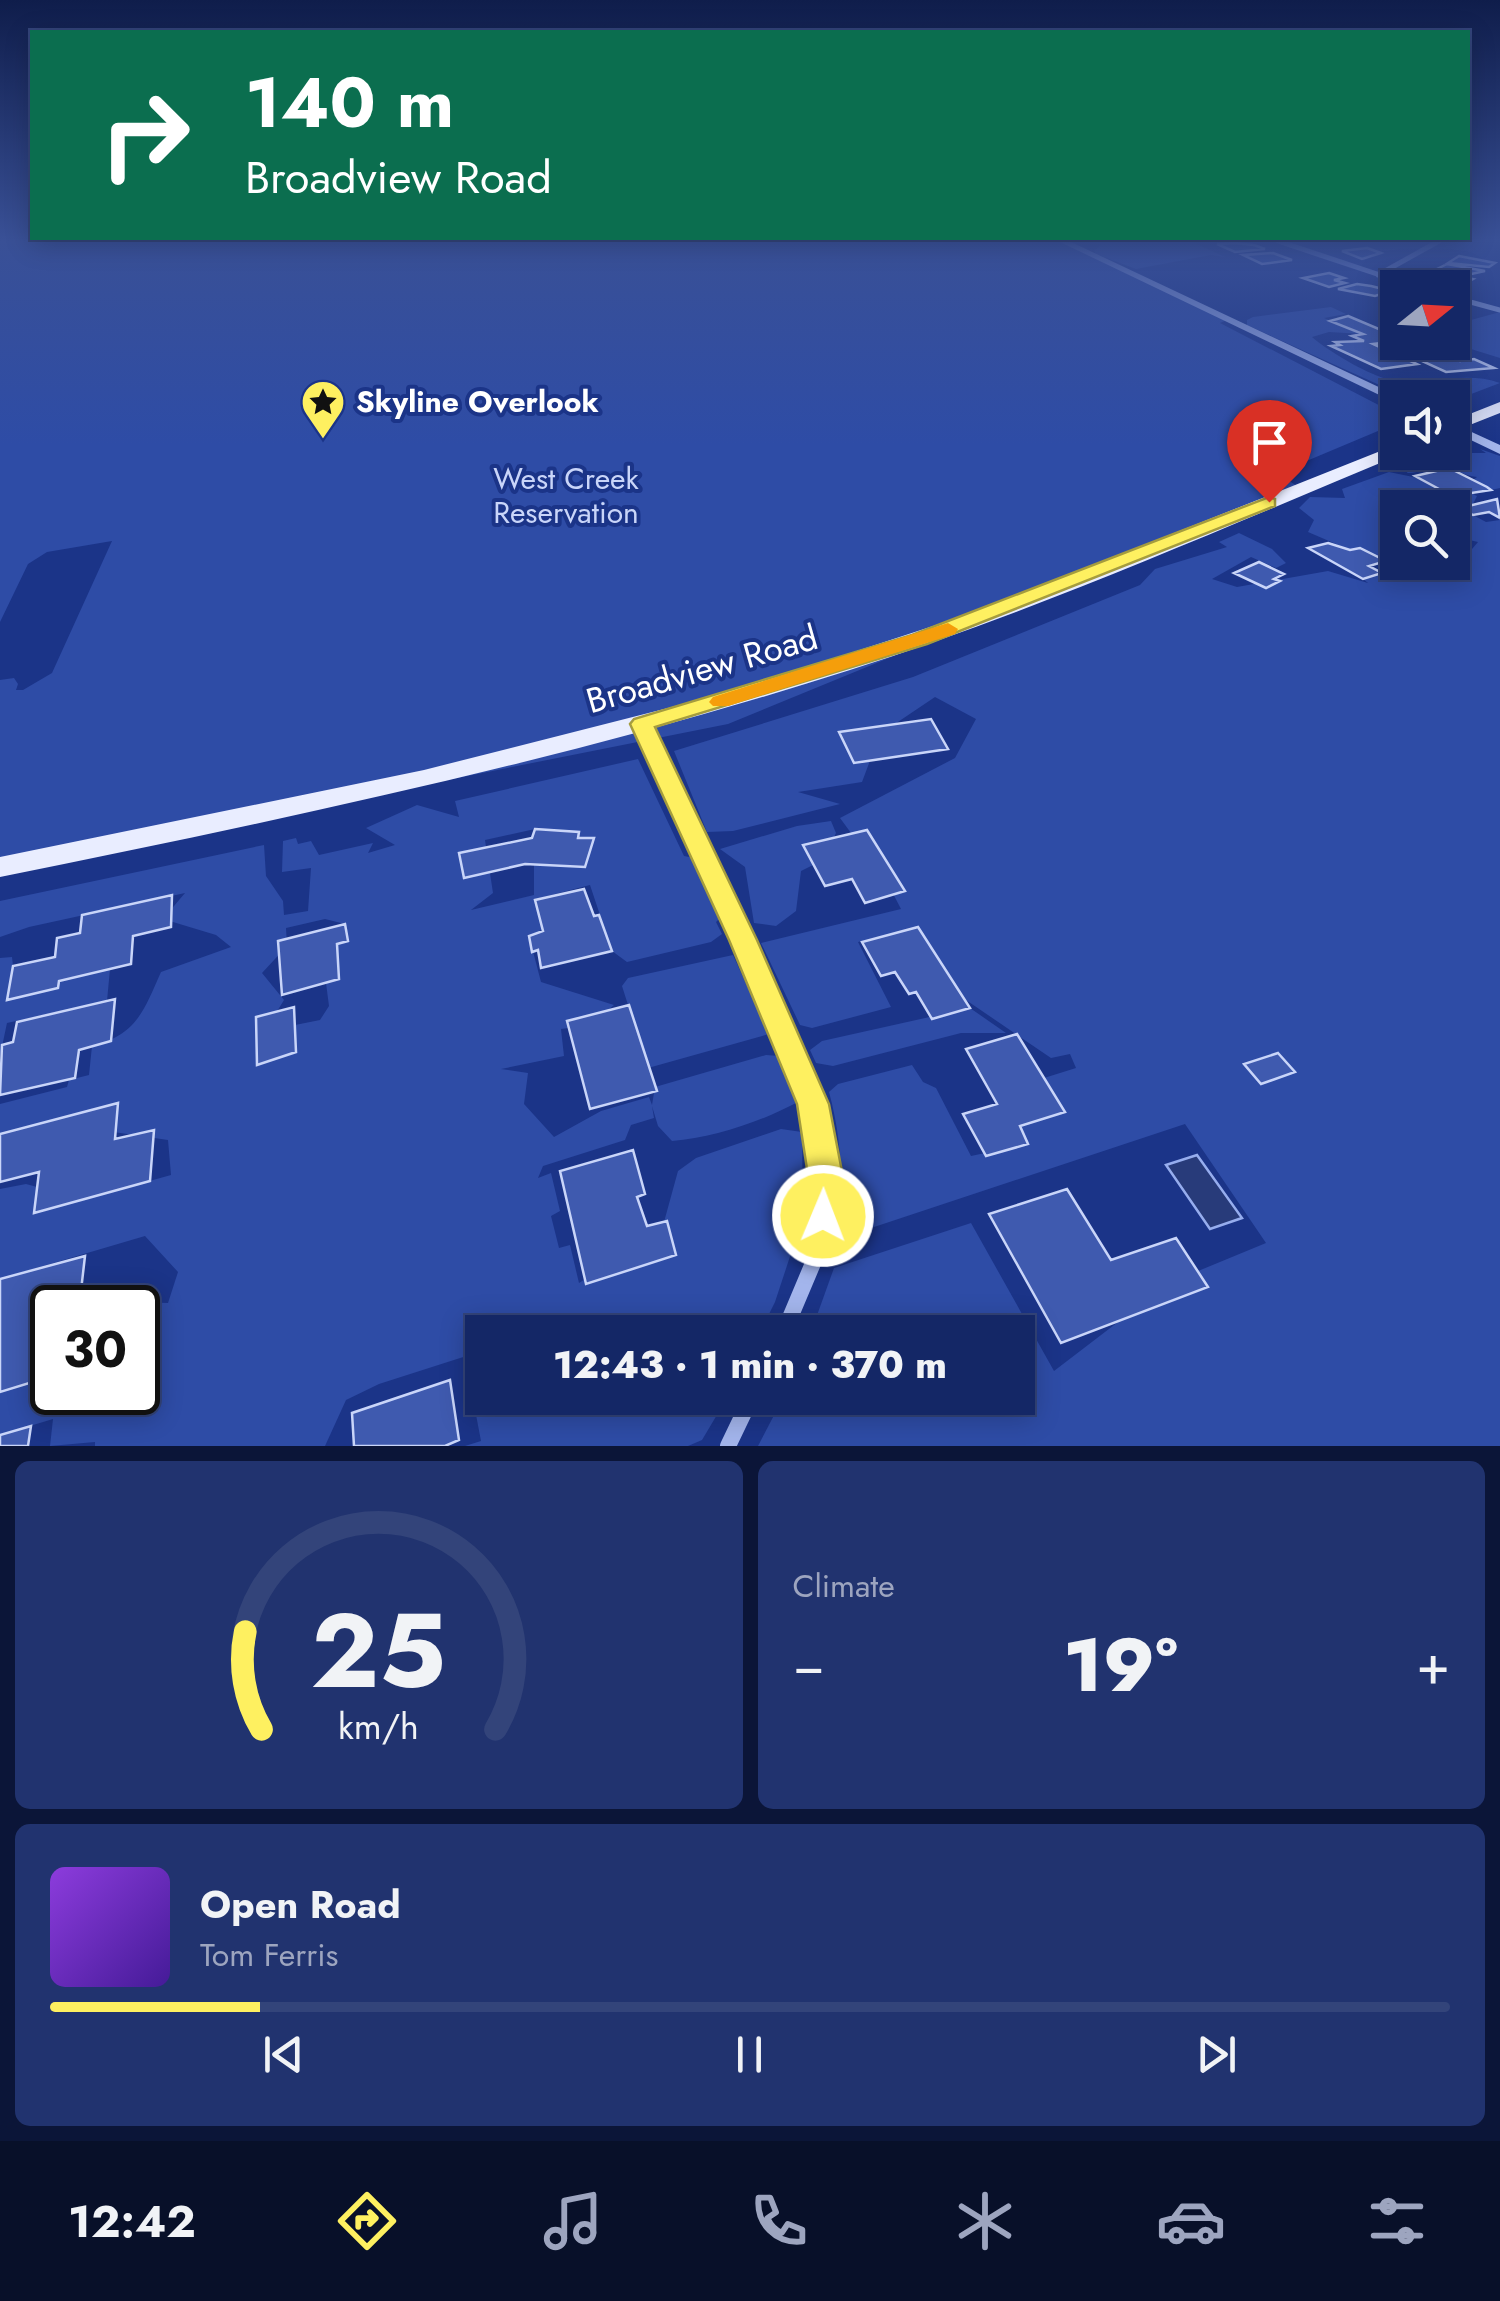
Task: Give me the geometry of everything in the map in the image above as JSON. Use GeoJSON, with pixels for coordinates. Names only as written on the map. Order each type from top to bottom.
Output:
{"type":"FeatureCollection","features":[{"type":"Feature","properties":{"kind":"main road"},"geometry":{"type":"LineString","coordinates":[[1470,420],[1500,407]]}},
{"type":"Feature","properties":{"kind":"main road","name":"Broadview Road"},"geometry":{"type":"LineString","coordinates":[[0,868],[407,783],[642,724],[844,664],[973,620],[1380,456]]}},
{"type":"Feature","properties":{"kind":"street"},"geometry":{"type":"LineString","coordinates":[[1203,308],[1380,392]]}},
{"type":"Feature","properties":{"kind":"street"},"geometry":{"type":"LineString","coordinates":[[1470,435],[1500,450]]}},
{"type":"Feature","properties":{"kind":"street"},"geometry":{"type":"LineString","coordinates":[[642,724],[743,940],[813,1104],[826,1182],[819,1249],[791,1315]]}},
{"type":"Feature","properties":{"kind":"street"},"geometry":{"type":"LineString","coordinates":[[728,1446],[743,1415]]}},
{"type":"Feature","properties":{"kind":"green space","name":"West Creek Reservation"},"geometry":{"type":"Polygon","coordinates":[[[0,308],[1203,308],[1227,320],[1220,323],[1380,406],[1380,430],[1278,473],[1301,489],[728,724],[0,869],[0,680],[14,678],[16,690],[23,690],[52,673],[112,541],[47,552],[28,564],[0,622],[0,308]]]}},
{"type":"Feature","properties":{"kind":"green space"},"geometry":{"type":"Polygon","coordinates":[[[1334,308],[1346,314],[1324,318],[1363,334],[1329,332],[1312,337],[1342,358],[1389,380],[1380,380],[1380,385],[1247,325],[1247,320],[1334,308]]]}},
{"type":"Feature","properties":{"kind":"green space"},"geometry":{"type":"Polygon","coordinates":[[[1500,312],[1500,358],[1470,349],[1470,320],[1500,312]]]}},
{"type":"Feature","properties":{"kind":"green space"},"geometry":{"type":"Polygon","coordinates":[[[1465,378],[1500,383],[1470,394],[1470,380],[1434,380],[1465,378]]]}},
{"type":"Feature","properties":{"kind":"green space"},"geometry":{"type":"Polygon","coordinates":[[[1480,449],[1500,456],[1500,488],[1491,490],[1473,480],[1477,477],[1452,470],[1470,470],[1470,453],[1486,453],[1480,449]]]}},
{"type":"Feature","properties":{"kind":"green space"},"geometry":{"type":"Polygon","coordinates":[[[1389,472],[1465,490],[1380,490],[1380,560],[1361,548],[1350,550],[1308,532],[1314,520],[1299,508],[1310,497],[1345,498],[1342,489],[1389,472]]]}},
{"type":"Feature","properties":{"kind":"green space"},"geometry":{"type":"Polygon","coordinates":[[[1470,513],[1486,522],[1500,520],[1500,1446],[758,1446],[774,1415],[1035,1415],[1035,1337],[1054,1371],[1169,1283],[1266,1243],[1185,1124],[853,1234],[840,1222],[840,1157],[829,1092],[838,1084],[912,1065],[923,1082],[936,1088],[971,1156],[1028,1144],[1020,1126],[1065,1112],[1044,1078],[1076,1068],[1070,1054],[1051,1058],[941,983],[912,929],[858,942],[891,1007],[812,1028],[800,1025],[761,943],[901,909],[887,882],[840,818],[955,758],[976,719],[935,697],[880,734],[862,782],[798,792],[840,804],[733,831],[707,832],[674,751],[913,677],[1140,585],[1155,569],[1227,547],[1219,542],[1239,533],[1272,549],[1286,563],[1276,568],[1251,557],[1212,579],[1237,587],[1328,571],[1368,583],[1363,579],[1380,573],[1380,580],[1470,580],[1470,548],[1478,542],[1470,540],[1470,513]]]}},
{"type":"Feature","properties":{"kind":"green space"},"geometry":{"type":"Polygon","coordinates":[[[638,759],[684,856],[715,862],[724,880],[722,916],[716,922],[722,934],[711,942],[627,962],[612,951],[590,885],[536,899],[543,929],[529,936],[541,982],[614,1005],[590,1025],[561,1029],[564,1056],[501,1069],[528,1073],[524,1104],[554,1137],[601,1111],[649,1097],[652,1105],[655,1087],[766,1055],[779,1056],[796,1103],[736,1128],[672,1141],[658,1126],[652,1106],[654,1118],[631,1125],[625,1140],[543,1166],[538,1178],[551,1173],[560,1211],[551,1216],[559,1248],[570,1245],[579,1283],[601,1269],[671,1242],[664,1222],[678,1171],[696,1158],[781,1129],[802,1132],[803,1217],[768,1315],[465,1315],[465,1356],[379,1384],[346,1400],[325,1446],[95,1446],[95,1442],[50,1446],[53,1419],[0,1435],[0,1392],[30,1383],[30,1415],[160,1415],[160,1303],[168,1303],[178,1272],[145,1236],[16,1274],[0,1286],[0,1189],[26,1184],[56,1192],[56,1207],[171,1175],[168,1140],[100,1130],[0,1134],[0,1104],[67,1087],[69,1080],[89,1075],[92,1046],[129,1028],[144,1009],[161,972],[231,947],[216,935],[163,919],[185,893],[29,927],[0,937],[0,901],[264,845],[266,876],[283,901],[284,915],[308,911],[311,868],[282,872],[283,841],[311,841],[319,855],[373,843],[368,853],[395,845],[366,828],[417,805],[459,817],[455,801],[638,759]],[[535,829],[485,840],[493,893],[471,910],[534,895],[534,865],[585,867],[594,839],[578,838],[578,832],[535,829]],[[325,919],[286,928],[287,946],[262,973],[284,1000],[268,1026],[258,1064],[296,1052],[295,1025],[320,1020],[329,1006],[326,983],[339,979],[337,944],[348,940],[345,924],[325,919]]]}},
{"type":"Feature","properties":{"kind":"green space"},"geometry":{"type":"Polygon","coordinates":[[[831,821],[836,833],[823,860],[801,871],[796,911],[776,926],[754,923],[745,867],[720,849],[797,826],[831,821]]]}},
{"type":"Feature","properties":{"kind":"green space"},"geometry":{"type":"Polygon","coordinates":[[[733,955],[769,1034],[648,1068],[622,986],[628,978],[733,955]]]}},
{"type":"Feature","properties":{"kind":"green space"},"geometry":{"type":"Polygon","coordinates":[[[12,957],[13,966],[59,981],[110,969],[107,1001],[7,1023],[0,1056],[0,958],[12,957]]]}},
{"type":"Feature","properties":{"kind":"green space"},"geometry":{"type":"Polygon","coordinates":[[[970,1008],[1006,1033],[961,1033],[833,1066],[816,1063],[810,1050],[822,1041],[970,1008]]]}},
{"type":"Feature","properties":{"kind":"green space"},"geometry":{"type":"Polygon","coordinates":[[[971,1223],[1023,1315],[817,1315],[834,1268],[971,1223]]]}},
{"type":"Feature","properties":{"kind":"green space"},"geometry":{"type":"Polygon","coordinates":[[[476,1415],[717,1415],[702,1440],[688,1446],[465,1446],[481,1441],[476,1415]]]}},
{"type":"Feature","properties":{"kind":"shaded area"},"geometry":{"type":"Polygon","coordinates":[[[1197,1155],[1242,1218],[1210,1229],[1166,1165],[1197,1155]]]}},
{"type":"Feature","properties":{"kind":"building"},"geometry":{"type":"Polygon","coordinates":[[[1348,316],[1380,329],[1380,343],[1373,344],[1380,347],[1380,360],[1408,360],[1417,364],[1381,369],[1331,346],[1340,345],[1335,342],[1364,341],[1352,336],[1363,334],[1330,321],[1348,316]]]}},
{"type":"Feature","properties":{"kind":"building"},"geometry":{"type":"Polygon","coordinates":[[[1474,359],[1494,368],[1446,372],[1420,360],[1474,359]]]}},
{"type":"Feature","properties":{"kind":"building"},"geometry":{"type":"Polygon","coordinates":[[[1453,470],[1491,490],[1470,493],[1470,490],[1441,490],[1415,476],[1453,470]]]}},
{"type":"Feature","properties":{"kind":"building"},"geometry":{"type":"Polygon","coordinates":[[[1497,499],[1500,518],[1489,512],[1473,515],[1470,506],[1497,499]]]}},
{"type":"Feature","properties":{"kind":"building"},"geometry":{"type":"Polygon","coordinates":[[[1328,543],[1350,550],[1360,548],[1380,558],[1380,563],[1369,566],[1380,574],[1363,579],[1308,548],[1328,543]]]}},
{"type":"Feature","properties":{"kind":"building"},"geometry":{"type":"Polygon","coordinates":[[[1259,562],[1284,574],[1274,579],[1280,581],[1266,588],[1234,573],[1259,562]]]}},
{"type":"Feature","properties":{"kind":"building"},"geometry":{"type":"Polygon","coordinates":[[[931,719],[948,749],[854,763],[839,732],[931,719]]]}},
{"type":"Feature","properties":{"kind":"building"},"geometry":{"type":"Polygon","coordinates":[[[535,829],[579,832],[578,838],[594,838],[585,867],[525,864],[464,878],[459,853],[532,838],[535,829]]]}},
{"type":"Feature","properties":{"kind":"building"},"geometry":{"type":"Polygon","coordinates":[[[867,830],[905,891],[865,903],[852,879],[825,886],[803,845],[867,830]]]}},
{"type":"Feature","properties":{"kind":"building"},"geometry":{"type":"Polygon","coordinates":[[[584,889],[612,951],[541,968],[538,950],[532,952],[529,936],[543,931],[535,900],[584,889]]]}},
{"type":"Feature","properties":{"kind":"building"},"geometry":{"type":"Polygon","coordinates":[[[172,895],[171,927],[133,936],[131,964],[59,981],[58,988],[7,1000],[13,966],[55,957],[57,938],[80,933],[82,915],[172,895]]]}},
{"type":"Feature","properties":{"kind":"building"},"geometry":{"type":"Polygon","coordinates":[[[345,924],[348,941],[337,944],[339,979],[282,995],[278,941],[345,924]]]}},
{"type":"Feature","properties":{"kind":"building"},"geometry":{"type":"Polygon","coordinates":[[[918,927],[970,1008],[932,1019],[916,992],[909,994],[895,972],[881,976],[862,942],[918,927]]]}},
{"type":"Feature","properties":{"kind":"building"},"geometry":{"type":"Polygon","coordinates":[[[115,999],[111,1041],[79,1050],[75,1078],[0,1095],[2,1045],[13,1042],[17,1022],[115,999]]]}},
{"type":"Feature","properties":{"kind":"building"},"geometry":{"type":"Polygon","coordinates":[[[629,1005],[657,1091],[590,1109],[567,1021],[629,1005]]]}},
{"type":"Feature","properties":{"kind":"building"},"geometry":{"type":"Polygon","coordinates":[[[294,1007],[296,1052],[257,1065],[256,1017],[294,1007]]]}},
{"type":"Feature","properties":{"kind":"building"},"geometry":{"type":"Polygon","coordinates":[[[1017,1034],[1065,1112],[1020,1126],[1028,1144],[986,1156],[963,1114],[997,1104],[966,1049],[1017,1034]]]}},
{"type":"Feature","properties":{"kind":"building"},"geometry":{"type":"Polygon","coordinates":[[[1278,1053],[1295,1072],[1261,1084],[1244,1064],[1278,1053]]]}},
{"type":"Feature","properties":{"kind":"building"},"geometry":{"type":"Polygon","coordinates":[[[118,1103],[115,1139],[154,1130],[150,1181],[34,1213],[39,1172],[0,1182],[0,1134],[118,1103]]]}},
{"type":"Feature","properties":{"kind":"building"},"geometry":{"type":"Polygon","coordinates":[[[633,1150],[645,1194],[637,1197],[647,1226],[667,1221],[676,1255],[586,1284],[560,1171],[633,1150]]]}},
{"type":"Feature","properties":{"kind":"building"},"geometry":{"type":"Polygon","coordinates":[[[1067,1189],[1111,1260],[1176,1238],[1208,1287],[1061,1343],[989,1214],[1067,1189]]]}},
{"type":"Feature","properties":{"kind":"building"},"geometry":{"type":"Polygon","coordinates":[[[85,1256],[82,1285],[30,1285],[30,1383],[0,1392],[0,1279],[85,1256]]]}},
{"type":"Feature","properties":{"kind":"building"},"geometry":{"type":"Polygon","coordinates":[[[450,1380],[459,1440],[445,1446],[354,1446],[352,1413],[450,1380]]]}},
{"type":"Feature","properties":{"kind":"building"},"geometry":{"type":"Polygon","coordinates":[[[31,1426],[28,1446],[0,1446],[0,1435],[31,1426]]]}},
{"type":"Feature","properties":{"kind":"slow traffic"},"geometry":{"type":"LineString","coordinates":[[720,702],[948,629]]}},
{"type":"Feature","properties":{"kind":"place","name":"Skyline Overlook"},"geometry":{"type":"Point","coordinates":[323,440]}},
{"type":"Feature","properties":{"kind":"route"},"geometry":{"type":"LineString","coordinates":[[823,1216],[826,1182],[813,1104],[743,940],[642,724],[919,640],[1269,502]]}}]}
